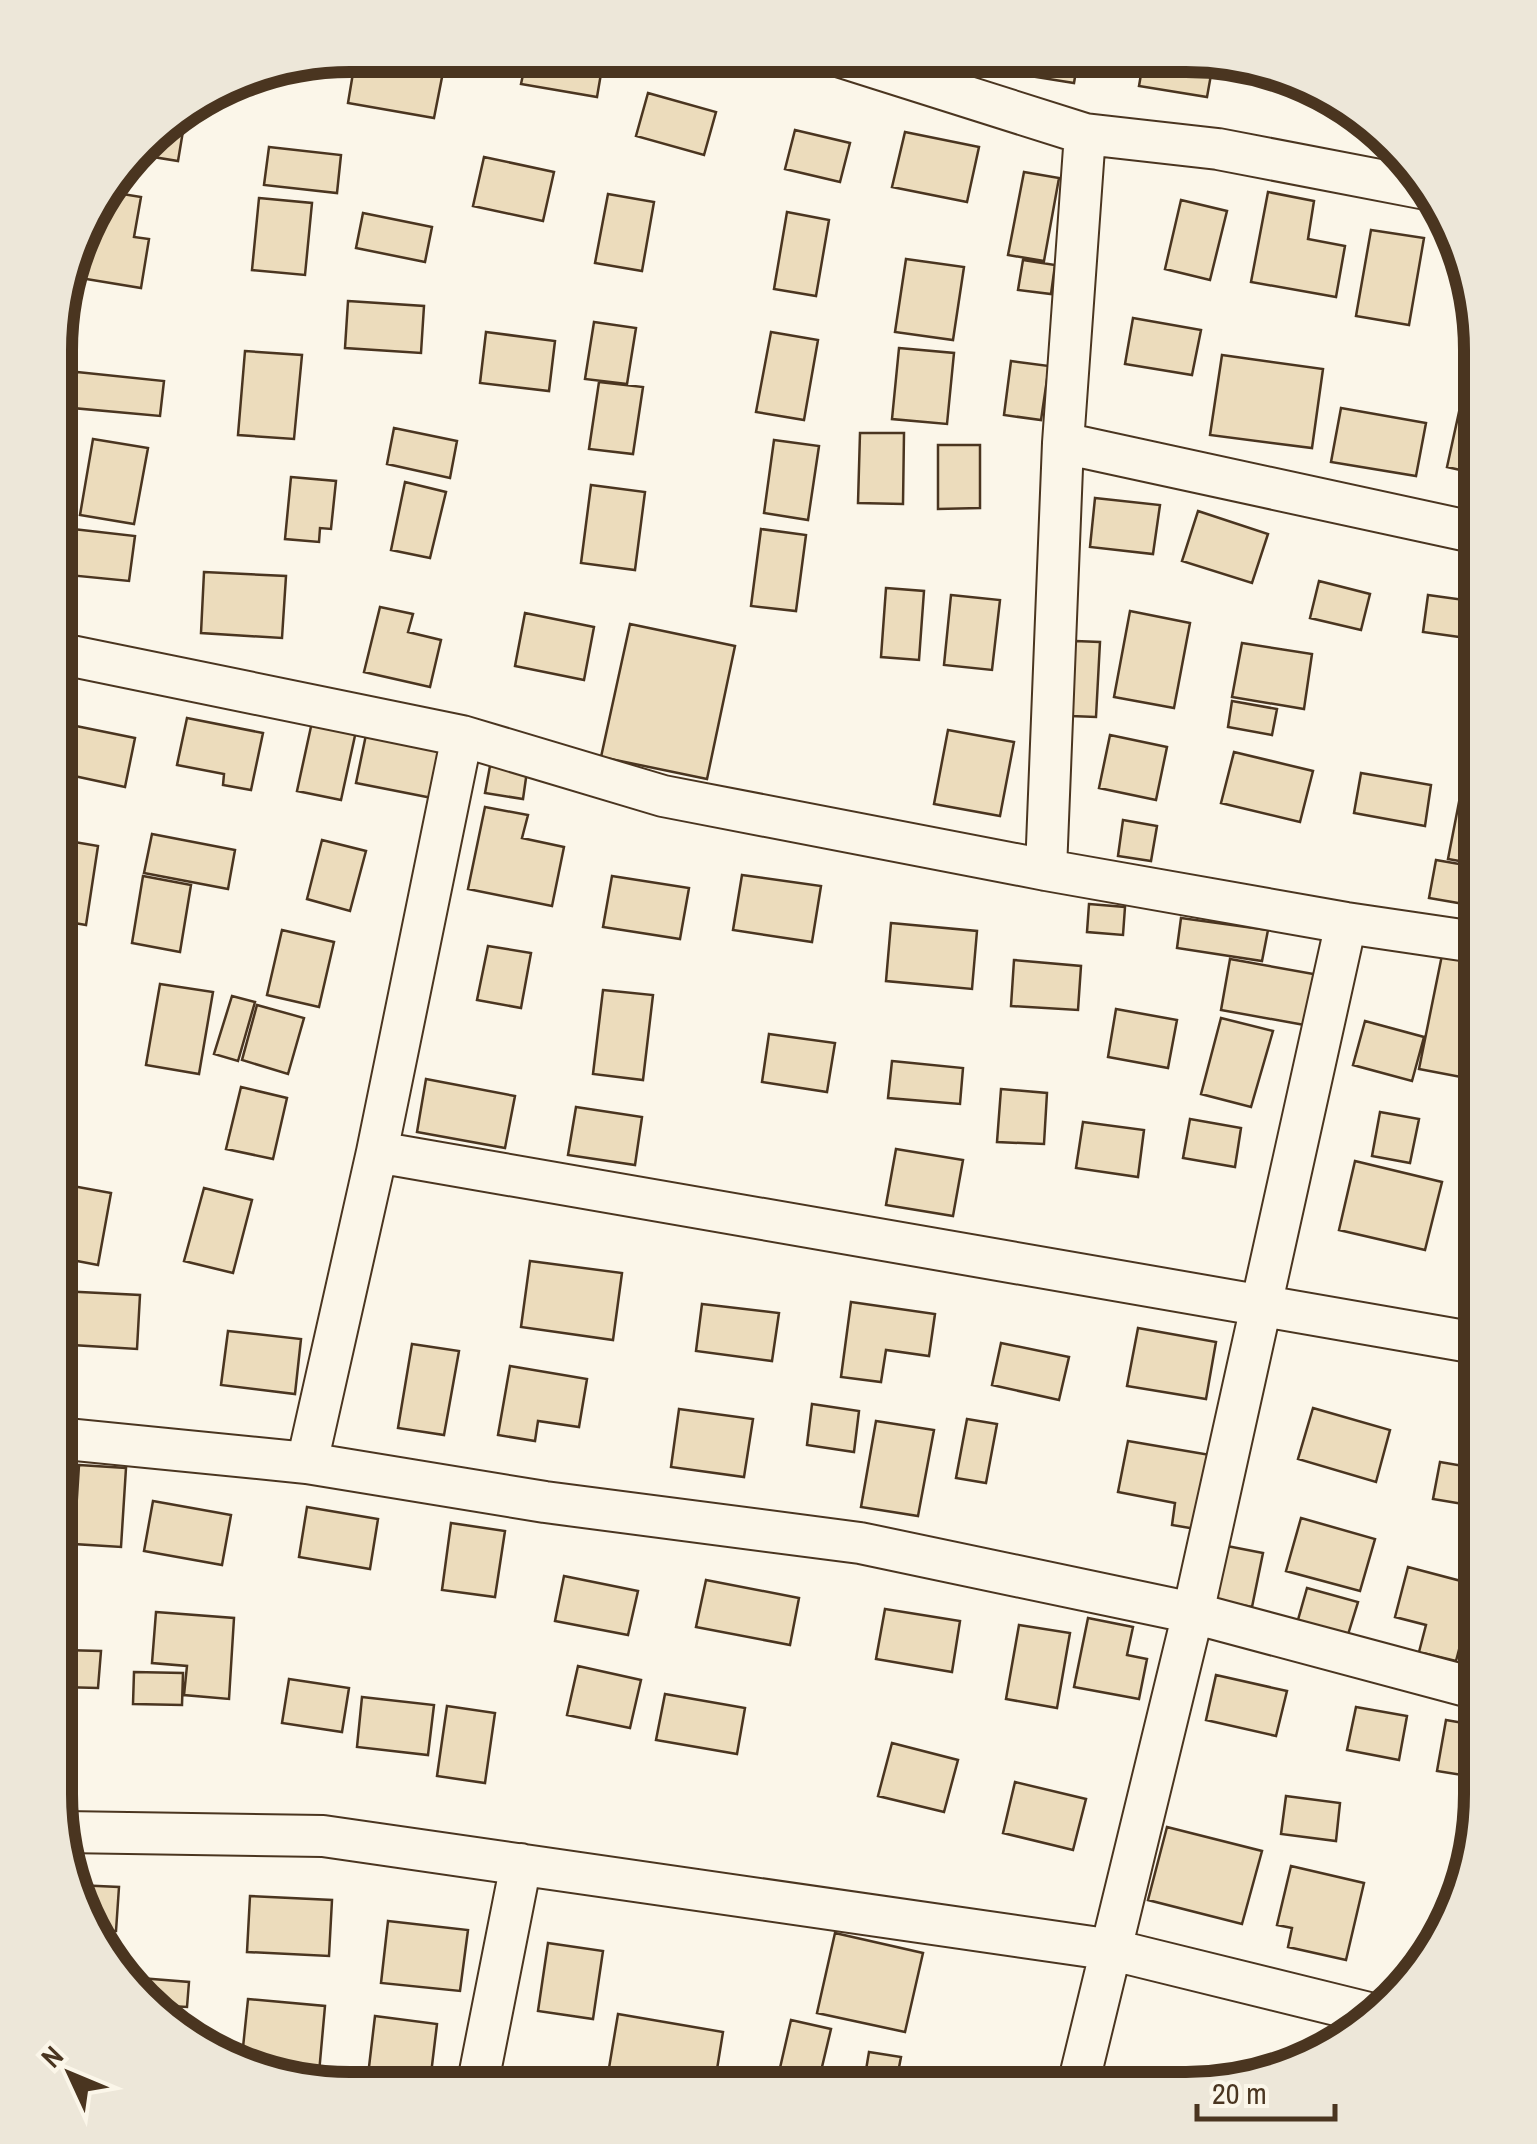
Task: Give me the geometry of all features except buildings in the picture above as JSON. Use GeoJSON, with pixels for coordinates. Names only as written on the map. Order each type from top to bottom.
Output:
{"type":"FeatureCollection","features":[{"type":"Feature","properties":{"kind":"street"},"geometry":{"type":"LineString","coordinates":[[892,73],[1085,134],[1218,149],[1410,186]]}},
{"type":"Feature","properties":{"kind":"street"},"geometry":{"type":"LineString","coordinates":[[1046,870],[1064,444],[1085,134]]}},
{"type":"Feature","properties":{"kind":"street"},"geometry":{"type":"LineString","coordinates":[[1064,444],[1464,530]]}},
{"type":"Feature","properties":{"kind":"street"},"geometry":{"type":"LineString","coordinates":[[73,656],[462,736],[662,796],[1046,870],[1464,940]]}},
{"type":"Feature","properties":{"kind":"street"},"geometry":{"type":"LineString","coordinates":[[307,1462],[377,1152],[462,736]]}},
{"type":"Feature","properties":{"kind":"street"},"geometry":{"type":"LineString","coordinates":[[1081,2072],[1194,1614],[1346,923]]}},
{"type":"Feature","properties":{"kind":"street"},"geometry":{"type":"LineString","coordinates":[[377,1152],[1464,1341]]}},
{"type":"Feature","properties":{"kind":"street"},"geometry":{"type":"LineString","coordinates":[[73,1440],[307,1462],[545,1502],[860,1543],[1194,1614],[1464,1685]]}},
{"type":"Feature","properties":{"kind":"street"},"geometry":{"type":"LineString","coordinates":[[76,1832],[323,1836],[1113,1950],[1359,2011]]}},
{"type":"Feature","properties":{"kind":"street"},"geometry":{"type":"LineString","coordinates":[[480,2072],[521,1864]]}}]}
